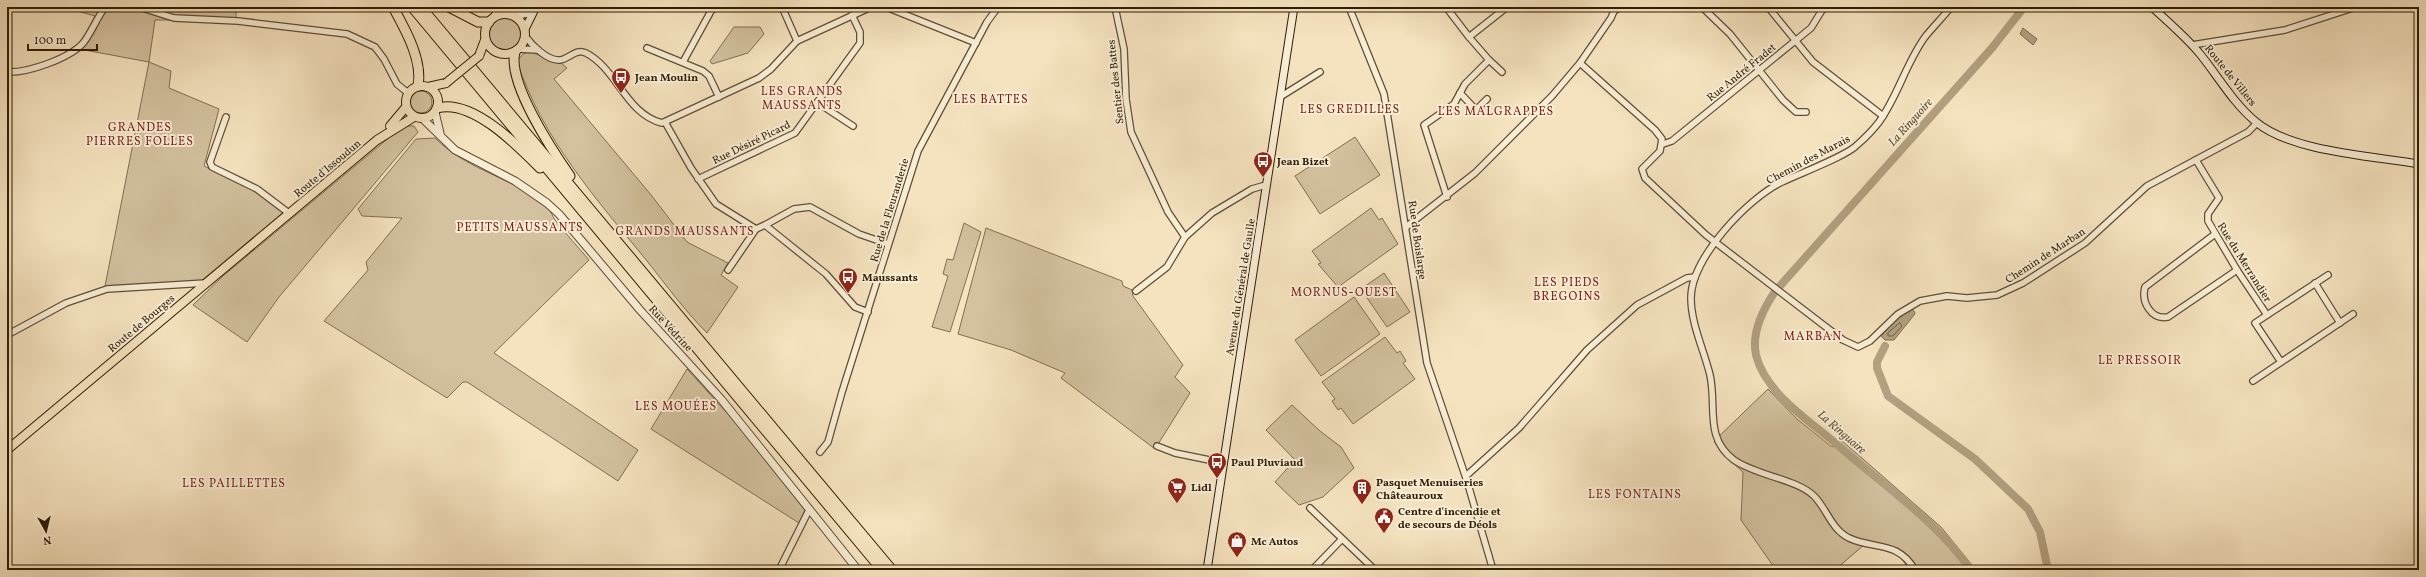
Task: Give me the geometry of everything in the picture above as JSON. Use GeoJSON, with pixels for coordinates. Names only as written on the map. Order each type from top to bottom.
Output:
{"type":"FeatureCollection","features":[{"type":"Feature","properties":{"kind":"highway"},"geometry":{"type":"LineString","coordinates":[[393,7],[415,56],[420,76],[418,86]]}},
{"type":"Feature","properties":{"kind":"highway"},"geometry":{"type":"LineString","coordinates":[[412,7],[882,570]]}},
{"type":"Feature","properties":{"kind":"highway"},"geometry":{"type":"LineString","coordinates":[[421,7],[892,570]]}},
{"type":"Feature","properties":{"kind":"highway"},"geometry":{"type":"LineString","coordinates":[[449,7],[478,22],[491,20]]}},
{"type":"Feature","properties":{"kind":"highway"},"geometry":{"type":"LineString","coordinates":[[517,50],[513,63],[518,81],[545,138],[577,185],[609,226],[616,240]]}},
{"type":"Feature","properties":{"kind":"highway"},"geometry":{"type":"LineString","coordinates":[[436,106],[450,106],[459,108],[497,128],[578,205]]}},
{"type":"Feature","properties":{"kind":"main road","name":"Avenue du Général de Gaulle"},"geometry":{"type":"LineString","coordinates":[[1207,570],[1294,7]]}},
{"type":"Feature","properties":{"kind":"main road","name":"Route de Villers"},"geometry":{"type":"LineString","coordinates":[[2152,7],[2192,45],[2235,101],[2257,123],[2277,134],[2315,147],[2419,164]]}},
{"type":"Feature","properties":{"kind":"main road"},"geometry":{"type":"LineString","coordinates":[[479,56],[486,40],[485,30],[491,20],[537,8]]}},
{"type":"Feature","properties":{"kind":"main road"},"geometry":{"type":"LineString","coordinates":[[446,83],[436,106],[423,119],[414,117],[406,107],[408,93],[418,86],[428,87],[446,83],[479,56],[495,52],[502,54],[517,50],[537,8]]}},
{"type":"Feature","properties":{"kind":"main road"},"geometry":{"type":"LineString","coordinates":[[510,15],[521,21],[525,32]]}},
{"type":"Feature","properties":{"kind":"main road"},"geometry":{"type":"LineString","coordinates":[[486,40],[495,52]]}},
{"type":"Feature","properties":{"kind":"main road"},"geometry":{"type":"LineString","coordinates":[[428,87],[433,90],[436,106]]}},
{"type":"Feature","properties":{"kind":"main road","name":"Rue Védrine"},"geometry":{"type":"LineString","coordinates":[[436,106],[440,133]]}},
{"type":"Feature","properties":{"kind":"main road","name":"Route d'Issoudun"},"geometry":{"type":"LineString","coordinates":[[290,214],[377,140],[400,117],[406,107]]}},
{"type":"Feature","properties":{"kind":"main road","name":"Route d'Issoudun"},"geometry":{"type":"LineString","coordinates":[[377,140],[414,117]]}},
{"type":"Feature","properties":{"kind":"main road","name":"Rue Védrine"},"geometry":{"type":"LineString","coordinates":[[423,119],[440,133],[455,150],[515,181],[547,203],[559,214],[640,310],[721,399],[858,570]]}},
{"type":"Feature","properties":{"kind":"main road","name":"Route de Bourges"},"geometry":{"type":"LineString","coordinates":[[7,450],[290,214]]}},
{"type":"Feature","properties":{"kind":"street"},"geometry":{"type":"LineString","coordinates":[[7,72],[33,68],[54,61],[74,51],[84,42],[105,7]]}},
{"type":"Feature","properties":{"kind":"street"},"geometry":{"type":"LineString","coordinates":[[140,7],[174,18],[242,22],[347,34],[375,47],[384,59],[397,84],[408,93]]}},
{"type":"Feature","properties":{"kind":"street"},"geometry":{"type":"LineString","coordinates":[[491,20],[499,7],[510,15]]}},
{"type":"Feature","properties":{"kind":"street"},"geometry":{"type":"LineString","coordinates":[[683,62],[711,11],[716,7]]}},
{"type":"Feature","properties":{"kind":"street"},"geometry":{"type":"LineString","coordinates":[[782,7],[797,41]]}},
{"type":"Feature","properties":{"kind":"street"},"geometry":{"type":"LineString","coordinates":[[663,122],[759,78],[771,69],[797,41],[871,7]]}},
{"type":"Feature","properties":{"kind":"street"},"geometry":{"type":"LineString","coordinates":[[886,7],[976,43]]}},
{"type":"Feature","properties":{"kind":"street"},"geometry":{"type":"LineString","coordinates":[[989,7],[996,9]]}},
{"type":"Feature","properties":{"kind":"street","name":"Sentier des Battes"},"geometry":{"type":"LineString","coordinates":[[1115,7],[1124,49],[1126,99],[1131,132],[1168,212],[1185,237]]}},
{"type":"Feature","properties":{"kind":"street","name":"Rue de Boislarge"},"geometry":{"type":"LineString","coordinates":[[1349,7],[1384,94],[1406,227],[1424,352],[1431,378],[1466,476],[1493,570]]}},
{"type":"Feature","properties":{"kind":"street"},"geometry":{"type":"LineString","coordinates":[[1446,7],[1469,37],[1489,60],[1502,72]]}},
{"type":"Feature","properties":{"kind":"street"},"geometry":{"type":"LineString","coordinates":[[1469,37],[1507,7]]}},
{"type":"Feature","properties":{"kind":"street"},"geometry":{"type":"LineString","coordinates":[[1406,227],[1470,178],[1540,109],[1580,62],[1613,9],[1620,7]]}},
{"type":"Feature","properties":{"kind":"street"},"geometry":{"type":"LineString","coordinates":[[1702,7],[1730,34],[1759,71],[1796,112],[1806,112]]}},
{"type":"Feature","properties":{"kind":"street"},"geometry":{"type":"LineString","coordinates":[[1768,7],[1813,62],[1883,116]]}},
{"type":"Feature","properties":{"kind":"street","name":"Rue André Fradet"},"geometry":{"type":"LineString","coordinates":[[1663,144],[1672,141],[1811,28],[1824,7]]}},
{"type":"Feature","properties":{"kind":"street","name":"Chemin des Marais"},"geometry":{"type":"LineString","coordinates":[[1915,570],[1905,557],[1893,548],[1850,538],[1838,531],[1813,495],[1804,489],[1753,471],[1734,460],[1719,446],[1714,426],[1713,394],[1710,375],[1693,316],[1690,297],[1695,277],[1716,242],[1752,202],[1779,184],[1855,148],[1883,116],[1924,38],[1951,7]]}},
{"type":"Feature","properties":{"kind":"street"},"geometry":{"type":"LineString","coordinates":[[2192,45],[2285,30],[2356,7]]}},
{"type":"Feature","properties":{"kind":"street","name":"Rue de la Fleuranderie"},"geometry":{"type":"LineString","coordinates":[[820,452],[828,442],[918,151],[996,9]]}},
{"type":"Feature","properties":{"kind":"street","name":"Rue Désiré Picard"},"geometry":{"type":"LineString","coordinates":[[698,179],[792,135],[818,103],[860,42],[860,32],[852,15]]}},
{"type":"Feature","properties":{"kind":"street"},"geometry":{"type":"LineString","coordinates":[[525,32],[540,51]]}},
{"type":"Feature","properties":{"kind":"street"},"geometry":{"type":"LineString","coordinates":[[647,48],[683,62],[709,76],[720,97]]}},
{"type":"Feature","properties":{"kind":"street"},"geometry":{"type":"LineString","coordinates":[[517,50],[540,51],[560,60],[578,52],[586,53],[603,69],[641,112],[663,122],[698,179],[721,209],[756,229]]}},
{"type":"Feature","properties":{"kind":"street"},"geometry":{"type":"LineString","coordinates":[[1447,196],[1424,125],[1454,104],[1465,84],[1489,60]]}},
{"type":"Feature","properties":{"kind":"street"},"geometry":{"type":"LineString","coordinates":[[1580,62],[1655,130],[1663,144],[1660,151],[1645,164],[1642,172],[1645,178],[1716,242]]}},
{"type":"Feature","properties":{"kind":"street"},"geometry":{"type":"LineString","coordinates":[[1280,97],[1320,72]]}},
{"type":"Feature","properties":{"kind":"street"},"geometry":{"type":"LineString","coordinates":[[1460,93],[1476,110],[1487,100]]}},
{"type":"Feature","properties":{"kind":"street"},"geometry":{"type":"LineString","coordinates":[[818,103],[853,126]]}},
{"type":"Feature","properties":{"kind":"street"},"geometry":{"type":"LineString","coordinates":[[226,117],[210,162],[212,167],[257,189],[290,214]]}},
{"type":"Feature","properties":{"kind":"street","name":"Chemin de Marban"},"geometry":{"type":"LineString","coordinates":[[1716,242],[1843,340],[1858,348],[1870,341],[1898,314],[1920,301],[1947,296],[1967,298],[1997,295],[2023,283],[2085,243],[2147,186],[2248,132],[2257,123]]}},
{"type":"Feature","properties":{"kind":"street","name":"Rue du Merrandier"},"geometry":{"type":"LineString","coordinates":[[2196,160],[2219,198],[2208,214],[2208,221],[2236,270],[2267,315]]}},
{"type":"Feature","properties":{"kind":"street"},"geometry":{"type":"LineString","coordinates":[[1136,291],[1167,267],[1185,237],[1218,209],[1252,189],[1266,185]]}},
{"type":"Feature","properties":{"kind":"street"},"geometry":{"type":"LineString","coordinates":[[728,270],[756,229],[794,209],[810,207],[859,234],[888,244]]}},
{"type":"Feature","properties":{"kind":"street"},"geometry":{"type":"LineString","coordinates":[[765,225],[826,274],[855,307],[868,312]]}},
{"type":"Feature","properties":{"kind":"street"},"geometry":{"type":"LineString","coordinates":[[2215,234],[2146,287],[2145,298],[2152,315],[2156,318],[2168,318],[2236,270]]}},
{"type":"Feature","properties":{"kind":"street"},"geometry":{"type":"LineString","coordinates":[[2282,362],[2255,323],[2328,275]]}},
{"type":"Feature","properties":{"kind":"street"},"geometry":{"type":"LineString","coordinates":[[1466,476],[1519,428],[1587,350],[1637,305],[1687,278],[1695,277]]}},
{"type":"Feature","properties":{"kind":"street"},"geometry":{"type":"LineString","coordinates":[[7,335],[66,303],[107,289],[207,283]]}},
{"type":"Feature","properties":{"kind":"street"},"geometry":{"type":"LineString","coordinates":[[2315,283],[2340,323]]}},
{"type":"Feature","properties":{"kind":"street"},"geometry":{"type":"LineString","coordinates":[[2253,381],[2353,314]]}},
{"type":"Feature","properties":{"kind":"street"},"geometry":{"type":"LineString","coordinates":[[1157,446],[1175,453],[1224,463]]}},
{"type":"Feature","properties":{"kind":"street"},"geometry":{"type":"LineString","coordinates":[[1310,508],[1375,570]]}},
{"type":"Feature","properties":{"kind":"street"},"geometry":{"type":"LineString","coordinates":[[779,570],[809,510]]}},
{"type":"Feature","properties":{"kind":"street"},"geometry":{"type":"LineString","coordinates":[[1312,570],[1342,539]]}},
{"type":"Feature","properties":{"kind":"shaded area"},"geometry":{"type":"Polygon","coordinates":[[[63,7],[236,7],[236,20],[155,20],[149,62],[79,49],[95,16],[63,7]]]}},
{"type":"Feature","properties":{"kind":"shaded area"},"geometry":{"type":"Polygon","coordinates":[[[505,18],[514,21],[518,25],[521,34],[518,43],[514,47],[505,50],[496,47],[492,43],[489,34],[492,25],[496,21],[505,18]]]}},
{"type":"Feature","properties":{"kind":"shaded area"},"geometry":{"type":"Polygon","coordinates":[[[734,27],[760,27],[764,34],[748,53],[712,64],[710,61],[734,27]]]}},
{"type":"Feature","properties":{"kind":"shaded area"},"geometry":{"type":"Polygon","coordinates":[[[528,52],[556,63],[561,63],[567,68],[554,79],[652,196],[687,242],[728,263],[721,275],[738,287],[707,333],[683,307],[609,215],[572,167],[555,142],[527,89],[517,61],[523,54],[528,52]]]}},
{"type":"Feature","properties":{"kind":"shaded area"},"geometry":{"type":"Polygon","coordinates":[[[149,62],[171,71],[169,88],[219,109],[204,166],[244,185],[285,211],[201,281],[105,286],[149,62]]]}},
{"type":"Feature","properties":{"kind":"shaded area"},"geometry":{"type":"Polygon","coordinates":[[[421,91],[429,94],[432,102],[429,110],[421,113],[413,110],[410,102],[413,94],[421,91]]]}},
{"type":"Feature","properties":{"kind":"shaded area"},"geometry":{"type":"Polygon","coordinates":[[[403,126],[414,126],[418,132],[279,297],[247,342],[193,305],[223,276],[403,126]]]}},
{"type":"Feature","properties":{"kind":"shaded area"},"geometry":{"type":"Polygon","coordinates":[[[1355,137],[1380,175],[1320,214],[1295,176],[1355,137]]]}},
{"type":"Feature","properties":{"kind":"shaded area"},"geometry":{"type":"Polygon","coordinates":[[[435,138],[462,159],[520,188],[547,207],[555,220],[589,260],[494,353],[638,450],[618,481],[467,382],[463,382],[447,398],[324,321],[368,270],[366,262],[402,218],[362,216],[358,209],[416,139],[435,138]]]}},
{"type":"Feature","properties":{"kind":"shaded area"},"geometry":{"type":"Polygon","coordinates":[[[1371,208],[1379,220],[1382,218],[1398,244],[1338,287],[1318,264],[1321,263],[1312,251],[1371,208]]]}},
{"type":"Feature","properties":{"kind":"shaded area"},"geometry":{"type":"Polygon","coordinates":[[[964,223],[981,232],[950,332],[932,327],[948,276],[943,274],[947,259],[953,260],[964,223]]]}},
{"type":"Feature","properties":{"kind":"shaded area"},"geometry":{"type":"Polygon","coordinates":[[[986,228],[1122,281],[1123,286],[1132,290],[1133,296],[1183,365],[1175,377],[1190,393],[1155,449],[1061,378],[1065,373],[1011,350],[958,334],[986,228]]]}},
{"type":"Feature","properties":{"kind":"shaded area"},"geometry":{"type":"Polygon","coordinates":[[[1384,273],[1410,312],[1387,327],[1361,289],[1384,273]]]}},
{"type":"Feature","properties":{"kind":"shaded area"},"geometry":{"type":"Polygon","coordinates":[[[1354,297],[1380,334],[1321,376],[1295,340],[1354,297]]]}},
{"type":"Feature","properties":{"kind":"shaded area"},"geometry":{"type":"Polygon","coordinates":[[[1385,337],[1397,353],[1400,351],[1406,361],[1403,363],[1415,379],[1353,424],[1341,408],[1338,410],[1332,401],[1335,399],[1322,382],[1385,337]]]}},
{"type":"Feature","properties":{"kind":"shaded area"},"geometry":{"type":"Polygon","coordinates":[[[687,369],[737,424],[805,510],[799,523],[651,429],[687,369]]]}},
{"type":"Feature","properties":{"kind":"shaded area"},"geometry":{"type":"Polygon","coordinates":[[[1768,389],[1797,419],[1832,447],[1840,439],[1941,527],[1976,570],[1910,570],[1897,553],[1865,544],[1835,570],[1776,570],[1741,520],[1743,472],[1724,455],[1714,441],[1768,389]]]}},
{"type":"Feature","properties":{"kind":"shaded area"},"geometry":{"type":"Polygon","coordinates":[[[1292,405],[1320,431],[1341,447],[1354,468],[1323,497],[1299,505],[1275,482],[1295,460],[1266,430],[1292,405]]]}},
{"type":"Feature","properties":{"kind":"water"},"geometry":{"type":"Polygon","coordinates":[[[2023,28],[2037,39],[2033,45],[2020,34],[2023,28]]]}},
{"type":"Feature","properties":{"kind":"water"},"geometry":{"type":"Polygon","coordinates":[[[1912,308],[1915,313],[1914,315],[1894,340],[1885,340],[1881,336],[1894,321],[1912,308]]]}},
{"type":"Feature","properties":{"kind":"waterway","name":"La Ringuoire"},"geometry":{"type":"LineString","coordinates":[[1779,287],[1992,48],[2024,7]]}},
{"type":"Feature","properties":{"kind":"waterway","name":"La Ringuoire"},"geometry":{"type":"LineString","coordinates":[[1776,290],[1759,321],[1755,338],[1756,355],[1768,381],[1788,404],[1924,518],[1941,534],[1971,570]]}},
{"type":"Feature","properties":{"kind":"waterway","name":"La Ringuoire"},"geometry":{"type":"LineString","coordinates":[[1885,346],[1877,362],[1877,368],[1888,396],[1975,459],[2028,509],[2040,532],[2048,570]]}},
{"type":"Feature","properties":{"kind":"place","name":"Jean Moulin"},"geometry":{"type":"Point","coordinates":[621,94]}},
{"type":"Feature","properties":{"kind":"place","name":"Jean Bizet"},"geometry":{"type":"Point","coordinates":[1263,178]}},
{"type":"Feature","properties":{"kind":"place","name":"Maussants"},"geometry":{"type":"Point","coordinates":[848,294]}},
{"type":"Feature","properties":{"kind":"place","name":"Paul Pluviaud"},"geometry":{"type":"Point","coordinates":[1217,479]}},
{"type":"Feature","properties":{"kind":"place","name":"Lidl"},"geometry":{"type":"Point","coordinates":[1177,504]}},
{"type":"Feature","properties":{"kind":"place","name":"Pasquet Menuiseries Châteauroux"},"geometry":{"type":"Point","coordinates":[1362,505]}},
{"type":"Feature","properties":{"kind":"place","name":"Centre d'incendie et de secours de Déols"},"geometry":{"type":"Point","coordinates":[1384,534]}},
{"type":"Feature","properties":{"kind":"place","name":"Mc Autos"},"geometry":{"type":"Point","coordinates":[1237,558]}},
{"type":"Feature","properties":{"kind":"district","name":"LES GRANDS MAUSSANTS"},"geometry":{"type":"Point","coordinates":[802,98]}},
{"type":"Feature","properties":{"kind":"district","name":"LES BATTES"},"geometry":{"type":"Point","coordinates":[991,99]}},
{"type":"Feature","properties":{"kind":"district","name":"LES GREDILLES"},"geometry":{"type":"Point","coordinates":[1350,109]}},
{"type":"Feature","properties":{"kind":"district","name":"LES MALGRAPPES"},"geometry":{"type":"Point","coordinates":[1496,111]}},
{"type":"Feature","properties":{"kind":"district","name":"GRANDES PIERRES FOLLES"},"geometry":{"type":"Point","coordinates":[140,134]}},
{"type":"Feature","properties":{"kind":"district","name":"PETITS MAUSSANTS"},"geometry":{"type":"Point","coordinates":[520,227]}},
{"type":"Feature","properties":{"kind":"district","name":"GRANDS MAUSSANTS"},"geometry":{"type":"Point","coordinates":[685,231]}},
{"type":"Feature","properties":{"kind":"district","name":"LES PIEDS BREGOINS"},"geometry":{"type":"Point","coordinates":[1567,289]}},
{"type":"Feature","properties":{"kind":"district","name":"MORNUS-OUEST"},"geometry":{"type":"Point","coordinates":[1344,292]}},
{"type":"Feature","properties":{"kind":"district","name":"MARBAN"},"geometry":{"type":"Point","coordinates":[1813,336]}},
{"type":"Feature","properties":{"kind":"district","name":"LE PRESSOIR"},"geometry":{"type":"Point","coordinates":[2140,360]}},
{"type":"Feature","properties":{"kind":"district","name":"LES MOUÉES"},"geometry":{"type":"Point","coordinates":[676,406]}},
{"type":"Feature","properties":{"kind":"district","name":"LES PAILLETTES"},"geometry":{"type":"Point","coordinates":[234,483]}},
{"type":"Feature","properties":{"kind":"district","name":"LES FONTAINS"},"geometry":{"type":"Point","coordinates":[1635,494]}}]}
